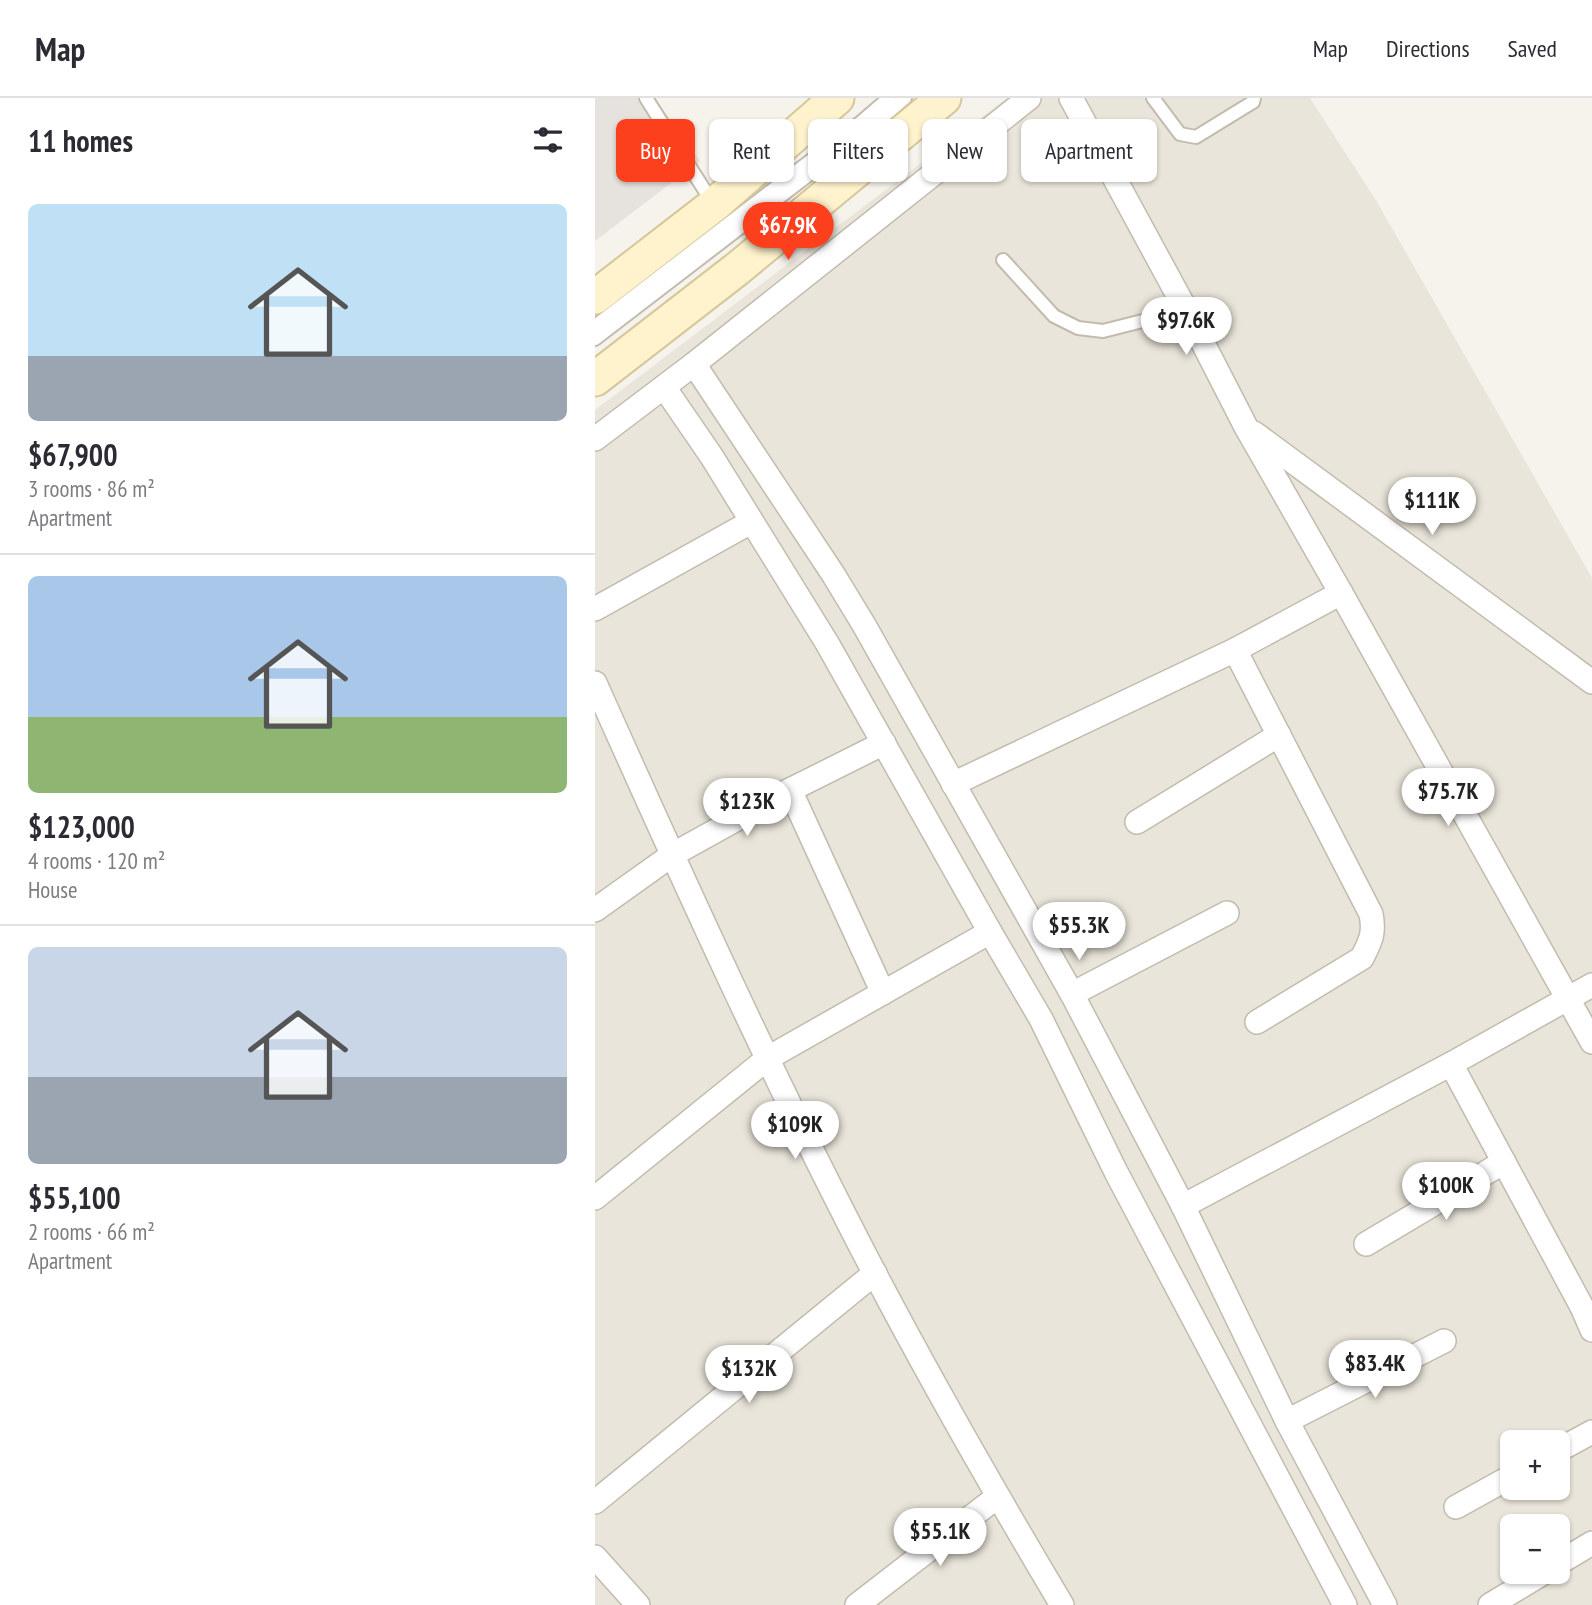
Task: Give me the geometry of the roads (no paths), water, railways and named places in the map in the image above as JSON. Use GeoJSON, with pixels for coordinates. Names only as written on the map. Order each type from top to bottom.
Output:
{"type":"FeatureCollection","features":[{"type":"Feature","properties":{"kind":"main road"},"geometry":{"type":"LineString","coordinates":[[595,297],[714,205],[838,98]]}},
{"type":"Feature","properties":{"kind":"main road"},"geometry":{"type":"LineString","coordinates":[[595,379],[737,269],[944,98]]}},
{"type":"Feature","properties":{"kind":"street"},"geometry":{"type":"LineString","coordinates":[[595,439],[694,364],[1029,98]]}},
{"type":"Feature","properties":{"kind":"street"},"geometry":{"type":"LineString","coordinates":[[1071,98],[1186,310],[1245,427],[1592,1042]]}},
{"type":"Feature","properties":{"kind":"street"},"geometry":{"type":"LineString","coordinates":[[694,364],[865,625],[1072,994],[1183,1206],[1287,1421],[1385,1605]]}},
{"type":"Feature","properties":{"kind":"street"},"geometry":{"type":"LineString","coordinates":[[664,387],[712,457],[827,643],[1041,1019],[1116,1172],[1345,1605]]}},
{"type":"Feature","properties":{"kind":"street"},"geometry":{"type":"LineString","coordinates":[[1245,427],[1592,682]]}},
{"type":"Feature","properties":{"kind":"street"},"geometry":{"type":"LineString","coordinates":[[595,609],[751,522]]}},
{"type":"Feature","properties":{"kind":"street"},"geometry":{"type":"LineString","coordinates":[[953,785],[1235,650],[1341,593]]}},
{"type":"Feature","properties":{"kind":"street"},"geometry":{"type":"LineString","coordinates":[[1235,650],[1371,914],[1374,927],[1370,943],[1361,958],[1257,1022]]}},
{"type":"Feature","properties":{"kind":"street"},"geometry":{"type":"LineString","coordinates":[[595,683],[672,855],[768,1058],[875,1273],[997,1497],[1062,1605]]}},
{"type":"Feature","properties":{"kind":"street"},"geometry":{"type":"LineString","coordinates":[[1137,822],[1279,736]]}},
{"type":"Feature","properties":{"kind":"street"},"geometry":{"type":"LineString","coordinates":[[595,911],[672,855],[790,790],[884,743]]}},
{"type":"Feature","properties":{"kind":"street"},"geometry":{"type":"LineString","coordinates":[[790,790],[883,993]]}},
{"type":"Feature","properties":{"kind":"street"},"geometry":{"type":"LineString","coordinates":[[1072,994],[1227,913]]}},
{"type":"Feature","properties":{"kind":"street"},"geometry":{"type":"LineString","coordinates":[[595,1198],[768,1058],[990,932]]}},
{"type":"Feature","properties":{"kind":"street"},"geometry":{"type":"LineString","coordinates":[[1183,1206],[1451,1064],[1592,985]]}},
{"type":"Feature","properties":{"kind":"street"},"geometry":{"type":"LineString","coordinates":[[1451,1064],[1592,1330]]}},
{"type":"Feature","properties":{"kind":"street"},"geometry":{"type":"LineString","coordinates":[[1366,1244],[1504,1162]]}},
{"type":"Feature","properties":{"kind":"street"},"geometry":{"type":"LineString","coordinates":[[595,1502],[875,1273]]}},
{"type":"Feature","properties":{"kind":"street"},"geometry":{"type":"LineString","coordinates":[[1287,1421],[1444,1341]]}},
{"type":"Feature","properties":{"kind":"street"},"geometry":{"type":"LineString","coordinates":[[1570,1444],[1592,1432]]}},
{"type":"Feature","properties":{"kind":"street"},"geometry":{"type":"LineString","coordinates":[[1456,1507],[1500,1483]]}},
{"type":"Feature","properties":{"kind":"street"},"geometry":{"type":"LineString","coordinates":[[857,1605],[997,1497]]}},
{"type":"Feature","properties":{"kind":"street"},"geometry":{"type":"LineString","coordinates":[[1570,1556],[1592,1543]]}},
{"type":"Feature","properties":{"kind":"street"},"geometry":{"type":"LineString","coordinates":[[595,1556],[638,1605]]}},
{"type":"Feature","properties":{"kind":"street"},"geometry":{"type":"LineString","coordinates":[[1490,1605],[1525,1584]]}},
{"type":"Feature","properties":{"kind":"lane"},"geometry":{"type":"LineString","coordinates":[[646,98],[714,205]]}},
{"type":"Feature","properties":{"kind":"lane"},"geometry":{"type":"LineString","coordinates":[[595,326],[890,98]]}},
{"type":"Feature","properties":{"kind":"lane"},"geometry":{"type":"LineString","coordinates":[[595,339],[860,136],[905,98]]}},
{"type":"Feature","properties":{"kind":"lane"},"geometry":{"type":"LineString","coordinates":[[1153,98],[1180,134],[1196,137],[1254,102],[1254,98]]}},
{"type":"Feature","properties":{"kind":"lane"},"geometry":{"type":"LineString","coordinates":[[1003,260],[1054,316],[1078,328],[1103,331],[1186,310]]}}]}
